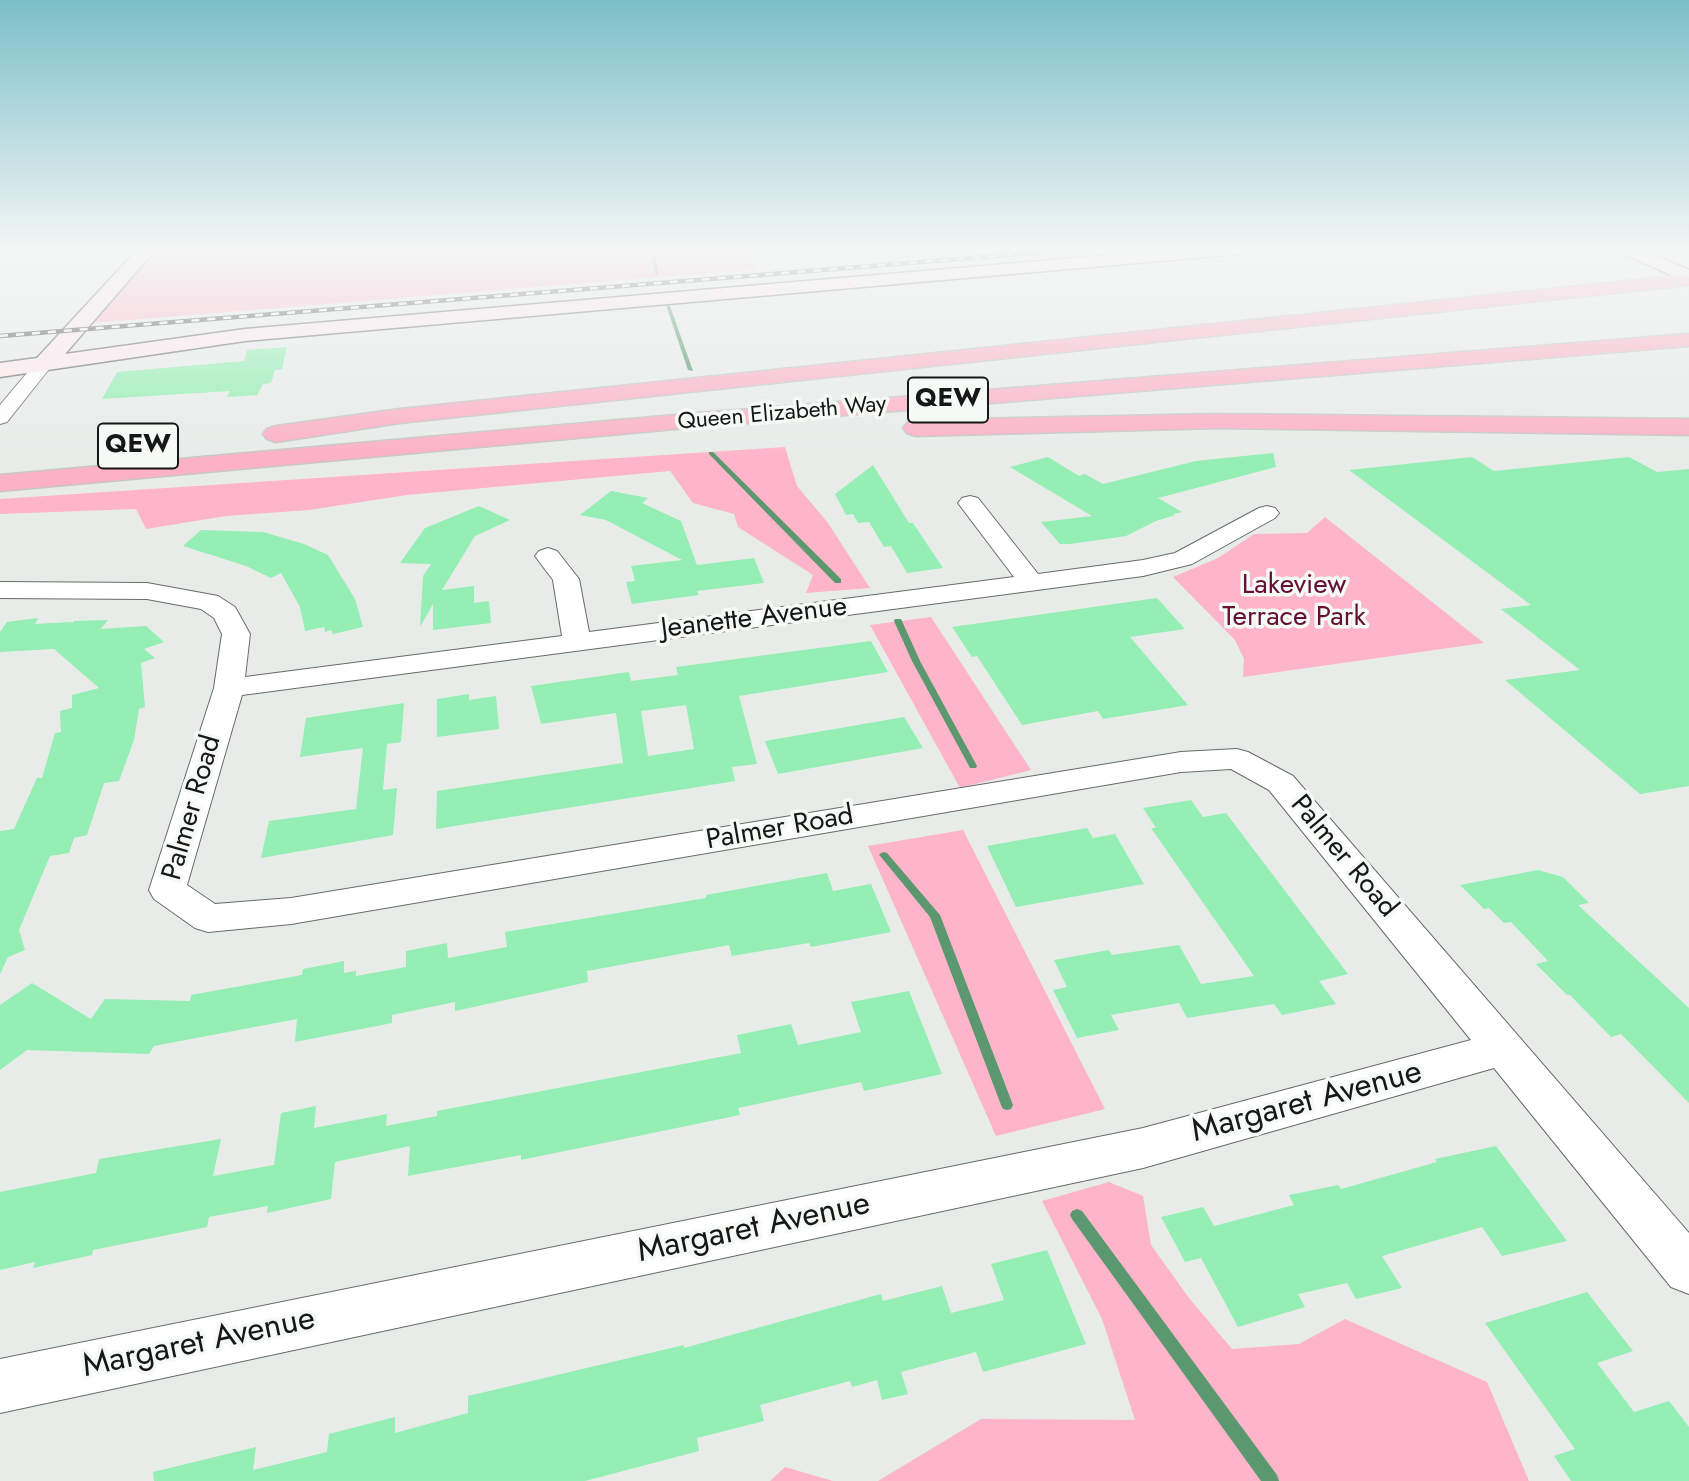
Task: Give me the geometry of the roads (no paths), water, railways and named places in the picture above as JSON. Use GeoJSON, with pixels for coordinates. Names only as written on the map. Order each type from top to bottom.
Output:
{"type":"FeatureCollection","features":[{"type":"Feature","properties":{"kind":"highway"},"geometry":{"type":"LineString","coordinates":[[276,435],[400,416],[1300,318]]}},
{"type":"Feature","properties":{"kind":"highway","name":"Queen Elizabeth Way"},"geometry":{"type":"LineString","coordinates":[[69,452],[1689,319]]}},
{"type":"Feature","properties":{"kind":"highway","name":"Queen Elizabeth Way"},"geometry":{"type":"LineString","coordinates":[[0,483],[688,421],[1689,340]]}},
{"type":"Feature","properties":{"kind":"highway"},"geometry":{"type":"LineString","coordinates":[[896,429],[1219,421],[1689,426]]}},
{"type":"Feature","properties":{"kind":"highway"},"geometry":{"type":"LineString","coordinates":[[208,465],[284,467],[869,430]]}},
{"type":"Feature","properties":{"kind":"street"},"geometry":{"type":"LineString","coordinates":[[0,418],[85,318]]}},
{"type":"Feature","properties":{"kind":"street"},"geometry":{"type":"LineString","coordinates":[[0,370],[246,335],[425,318]]}},
{"type":"Feature","properties":{"kind":"street"},"geometry":{"type":"LineString","coordinates":[[970,503],[1031,582]]}},
{"type":"Feature","properties":{"kind":"street","name":"Jeanette Avenue"},"geometry":{"type":"LineString","coordinates":[[229,688],[1143,568],[1183,559],[1268,513]]}},
{"type":"Feature","properties":{"kind":"street"},"geometry":{"type":"LineString","coordinates":[[548,555],[566,579],[577,642]]}},
{"type":"Feature","properties":{"kind":"street","name":"Palmer Road"},"geometry":{"type":"LineString","coordinates":[[0,590],[147,591],[209,602],[225,613],[236,634],[229,688],[167,890],[208,918],[292,911],[1181,762],[1237,760],[1281,783],[1689,1270]]}},
{"type":"Feature","properties":{"kind":"street","name":"Margaret Avenue"},"geometry":{"type":"LineString","coordinates":[[0,1386],[1143,1148],[1503,1048]]}},
{"type":"Feature","properties":{"kind":"waterway"},"geometry":{"type":"LineString","coordinates":[[672,318],[691,370]]}},
{"type":"Feature","properties":{"kind":"waterway"},"geometry":{"type":"LineString","coordinates":[[711,453],[838,581]]}},
{"type":"Feature","properties":{"kind":"waterway"},"geometry":{"type":"LineString","coordinates":[[898,621],[916,661],[973,766]]}},
{"type":"Feature","properties":{"kind":"waterway"},"geometry":{"type":"LineString","coordinates":[[884,855],[935,915],[1007,1105]]}},
{"type":"Feature","properties":{"kind":"waterway"},"geometry":{"type":"LineString","coordinates":[[1077,1215],[1271,1481]]}},
{"type":"Feature","properties":{"kind":"railway"},"geometry":{"type":"LineString","coordinates":[[0,336],[223,318]]}},
{"type":"Feature","properties":{"kind":"park label","name":"Lakeview Terrace Park"},"geometry":{"type":"Point","coordinates":[1294,602]}}]}
